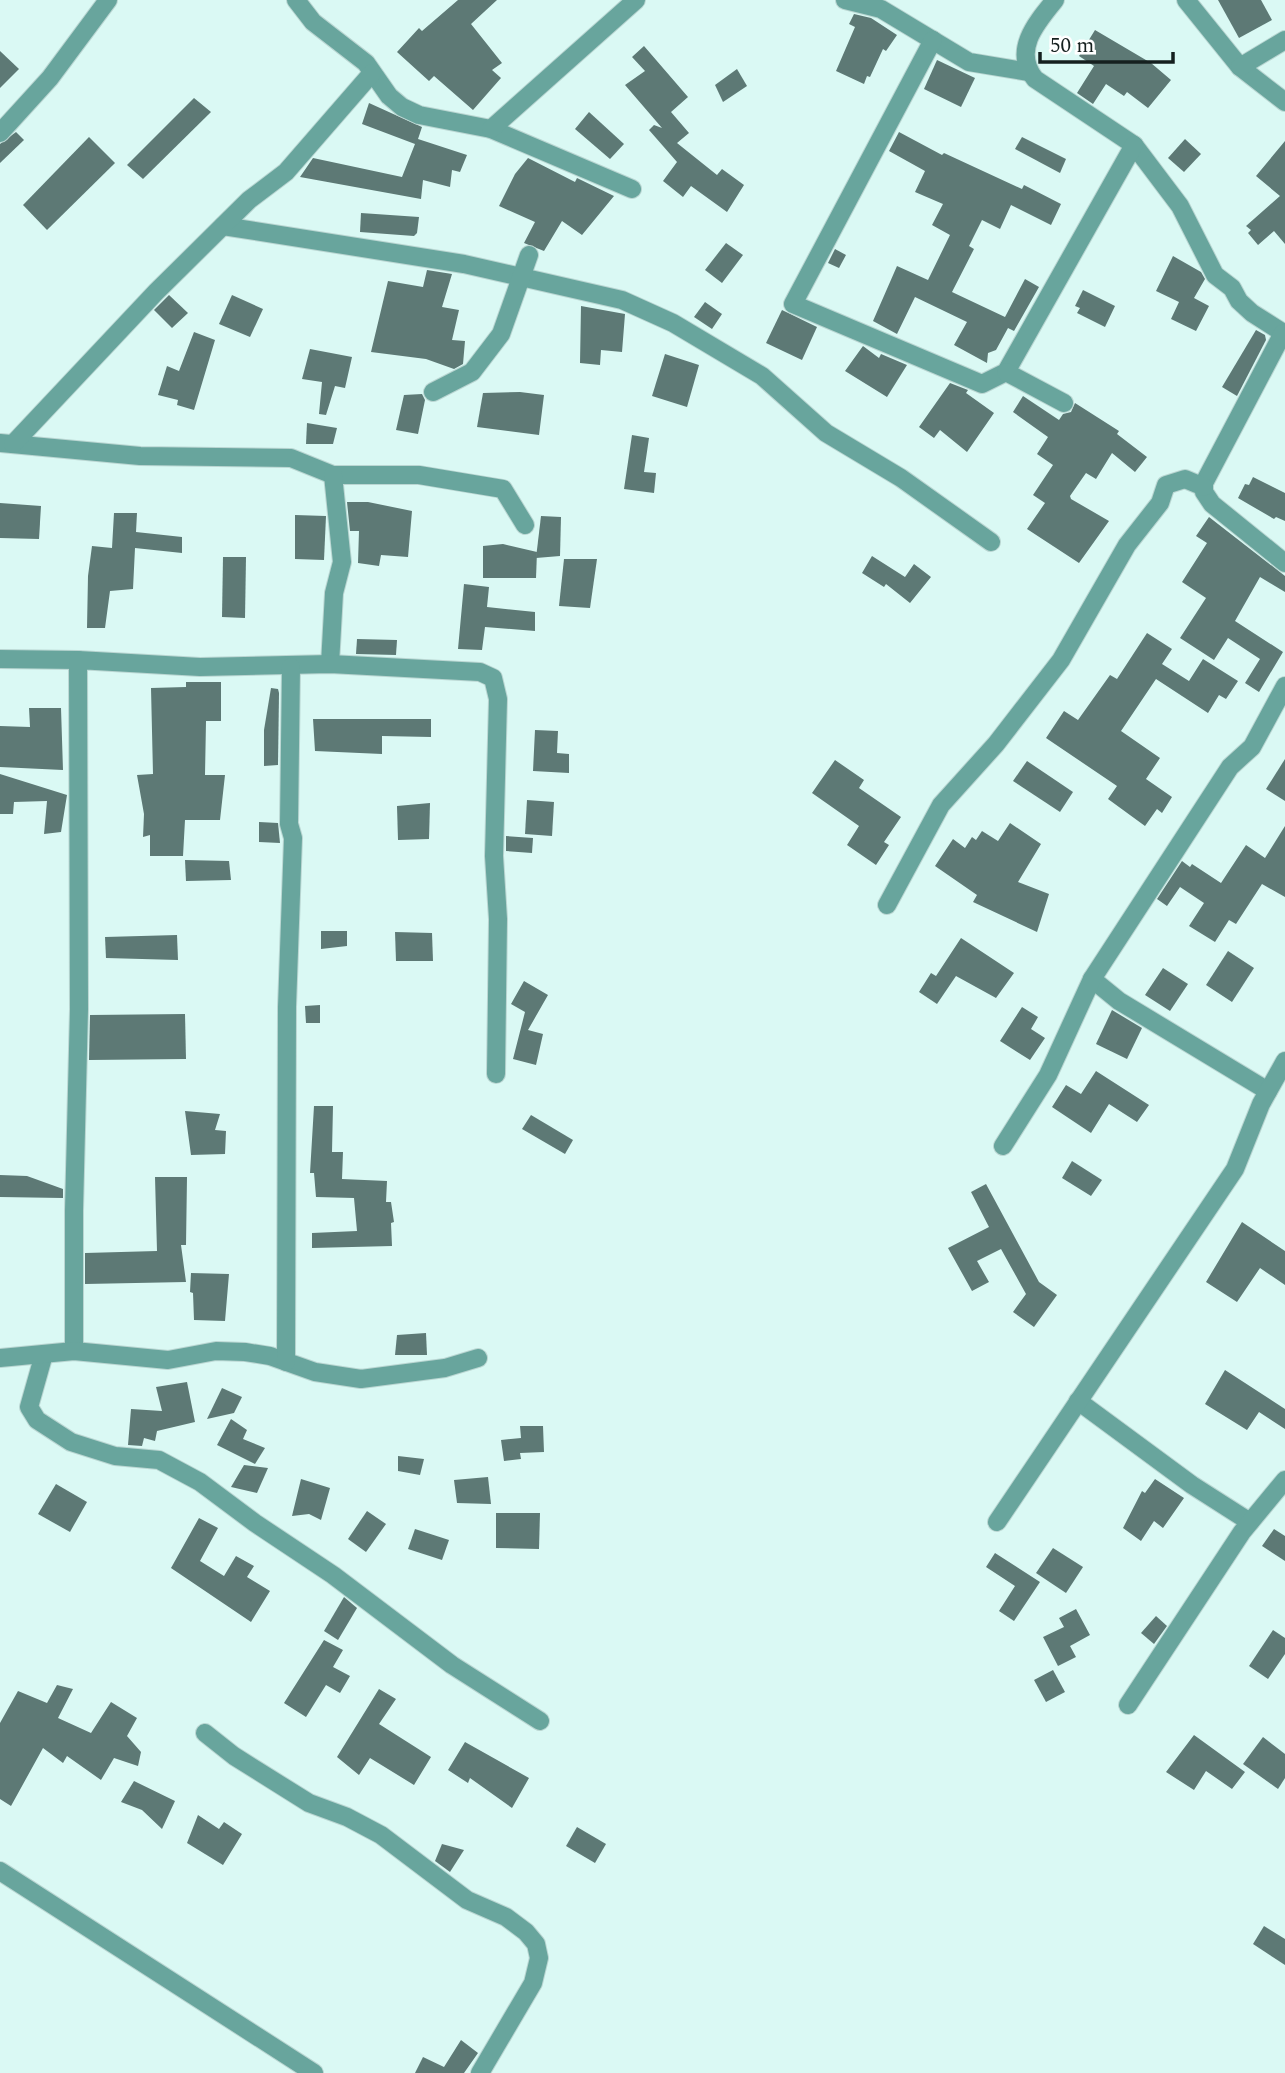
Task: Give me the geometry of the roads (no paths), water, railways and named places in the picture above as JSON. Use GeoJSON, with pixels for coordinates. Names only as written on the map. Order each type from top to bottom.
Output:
{"type":"FeatureCollection","features":[{"type":"Feature","properties":{"kind":"street"},"geometry":{"type":"LineString","coordinates":[[0,133],[50,78],[108,0]]}},
{"type":"Feature","properties":{"kind":"street"},"geometry":{"type":"LineString","coordinates":[[296,0],[313,22],[366,63],[389,96],[419,115],[491,129],[632,189]]}},
{"type":"Feature","properties":{"kind":"street"},"geometry":{"type":"LineString","coordinates":[[491,129],[636,0]]}},
{"type":"Feature","properties":{"kind":"street"},"geometry":{"type":"LineString","coordinates":[[845,0],[881,9],[969,62],[1030,72],[1134,145],[1180,206],[1215,275],[1232,288],[1239,301],[1252,313],[1284,333],[1222,445],[1204,487]]}},
{"type":"Feature","properties":{"kind":"street"},"geometry":{"type":"LineString","coordinates":[[1030,72],[1024,61],[1026,46],[1041,16],[1055,0]]}},
{"type":"Feature","properties":{"kind":"street"},"geometry":{"type":"LineString","coordinates":[[1186,0],[1240,67],[1285,102]]}},
{"type":"Feature","properties":{"kind":"street"},"geometry":{"type":"LineString","coordinates":[[933,40],[793,304],[982,384],[1006,372],[1134,145]]}},
{"type":"Feature","properties":{"kind":"street"},"geometry":{"type":"LineString","coordinates":[[1240,67],[1285,40]]}},
{"type":"Feature","properties":{"kind":"street"},"geometry":{"type":"LineString","coordinates":[[6,443],[249,200],[286,172],[372,73]]}},
{"type":"Feature","properties":{"kind":"street"},"geometry":{"type":"LineString","coordinates":[[223,226],[464,264],[622,300],[673,323],[762,376],[826,433],[901,478],[991,542]]}},
{"type":"Feature","properties":{"kind":"street"},"geometry":{"type":"LineString","coordinates":[[433,392],[472,372],[501,334],[529,255]]}},
{"type":"Feature","properties":{"kind":"street"},"geometry":{"type":"LineString","coordinates":[[1006,372],[1064,403]]}},
{"type":"Feature","properties":{"kind":"street"},"geometry":{"type":"LineString","coordinates":[[6,443],[140,456],[291,458],[333,475],[419,475],[503,489],[525,525]]}},
{"type":"Feature","properties":{"kind":"street"},"geometry":{"type":"LineString","coordinates":[[330,664],[334,593],[342,562],[333,475]]}},
{"type":"Feature","properties":{"kind":"street"},"geometry":{"type":"LineString","coordinates":[[887,905],[942,805],[996,744],[1061,660],[1127,545],[1160,503],[1166,485],[1185,479],[1204,487],[1212,504],[1285,563]]}},
{"type":"Feature","properties":{"kind":"street"},"geometry":{"type":"LineString","coordinates":[[0,659],[78,660],[200,667],[330,664],[480,672],[493,678],[498,699],[494,856],[498,919],[496,1074]]}},
{"type":"Feature","properties":{"kind":"street"},"geometry":{"type":"LineString","coordinates":[[74,1351],[79,1009],[78,660]]}},
{"type":"Feature","properties":{"kind":"street"},"geometry":{"type":"LineString","coordinates":[[286,1362],[287,1007],[293,838],[289,824],[291,667]]}},
{"type":"Feature","properties":{"kind":"street"},"geometry":{"type":"LineString","coordinates":[[1003,1146],[1048,1075],[1092,979],[1230,767],[1252,747],[1285,686]]}},
{"type":"Feature","properties":{"kind":"street"},"geometry":{"type":"LineString","coordinates":[[1092,979],[1119,1001],[1268,1091]]}},
{"type":"Feature","properties":{"kind":"street"},"geometry":{"type":"LineString","coordinates":[[997,1522],[1235,1169],[1268,1091],[1285,1061]]}},
{"type":"Feature","properties":{"kind":"street"},"geometry":{"type":"LineString","coordinates":[[0,1358],[74,1351],[168,1360],[216,1351],[245,1352],[315,1372],[361,1379],[445,1368],[478,1358]]}},
{"type":"Feature","properties":{"kind":"street"},"geometry":{"type":"LineString","coordinates":[[44,1354],[29,1407],[37,1420],[71,1442],[115,1456],[159,1460],[200,1482],[255,1524],[333,1575],[452,1665],[540,1721]]}},
{"type":"Feature","properties":{"kind":"street"},"geometry":{"type":"LineString","coordinates":[[1079,1401],[1192,1485],[1250,1522]]}},
{"type":"Feature","properties":{"kind":"street"},"geometry":{"type":"LineString","coordinates":[[1128,1704],[1250,1522],[1285,1480]]}},
{"type":"Feature","properties":{"kind":"street"},"geometry":{"type":"LineString","coordinates":[[205,1733],[234,1756],[310,1803],[347,1817],[381,1835],[467,1900],[506,1917],[536,1944],[539,1958],[533,1983],[480,2073]]}},
{"type":"Feature","properties":{"kind":"street"},"geometry":{"type":"LineString","coordinates":[[0,1871],[314,2073]]}}]}
